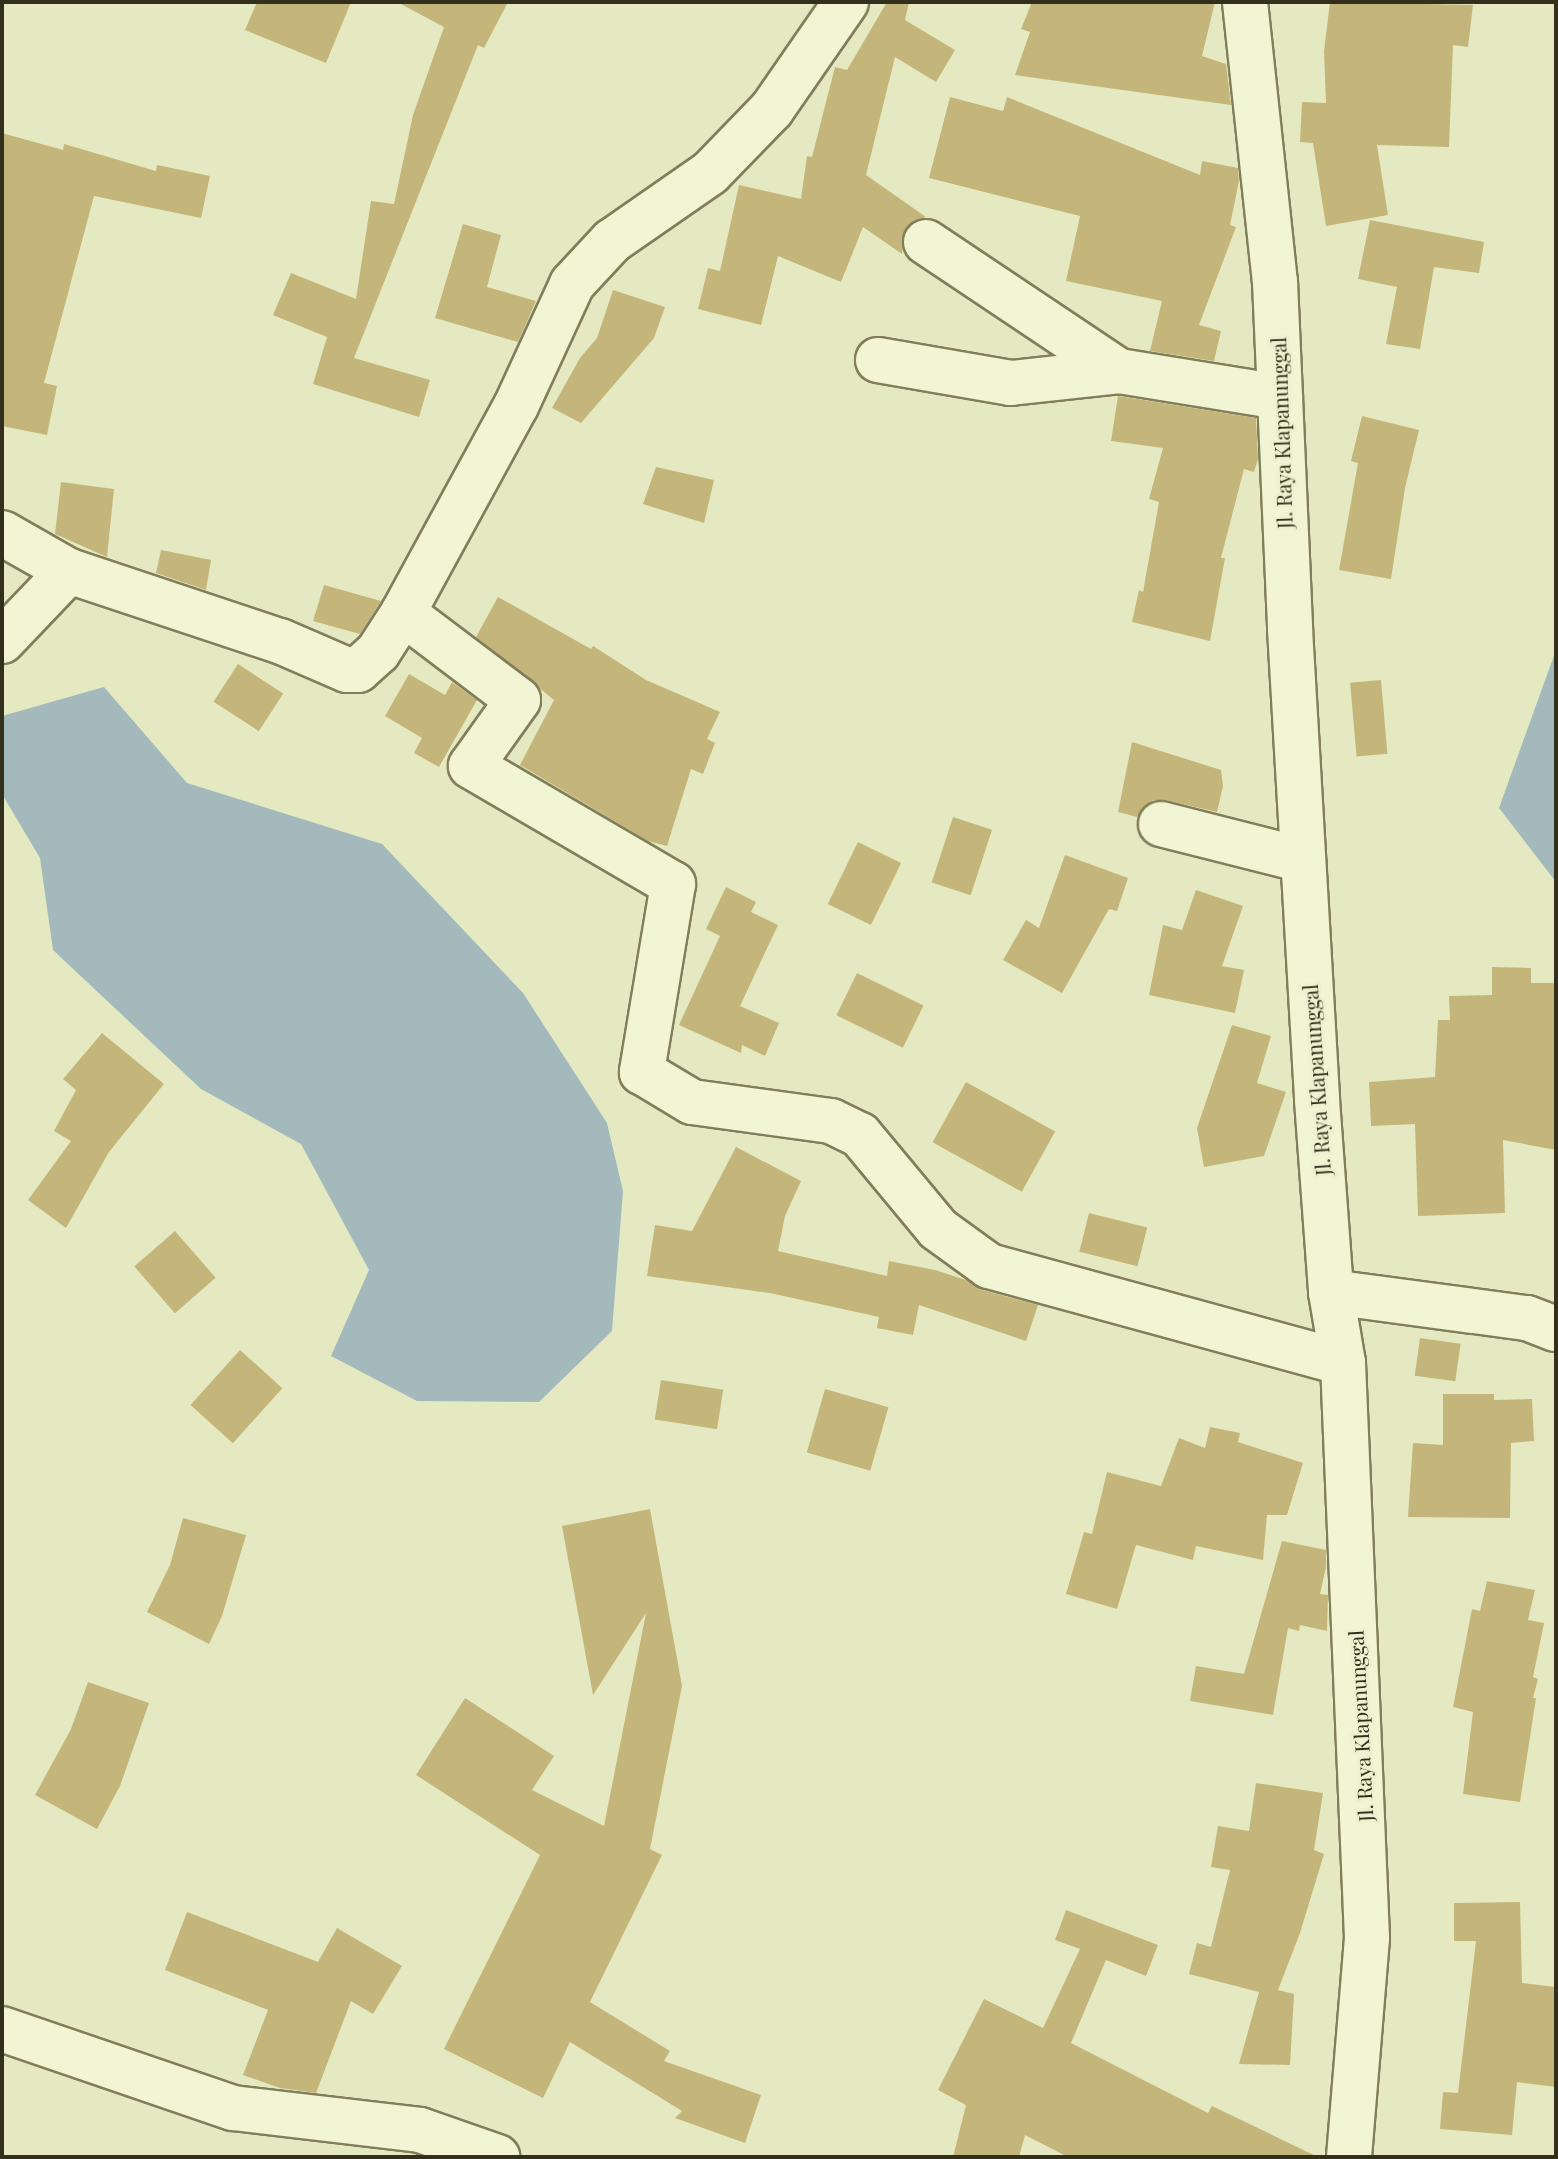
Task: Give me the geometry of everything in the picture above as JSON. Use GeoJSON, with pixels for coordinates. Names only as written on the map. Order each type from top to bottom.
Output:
{"type":"FeatureCollection","features":[{"type":"Feature","properties":{"kind":"street"},"geometry":{"type":"LineString","coordinates":[[2,533],[69,571],[280,641],[347,670],[358,670],[368,662],[403,613],[430,557],[516,406],[572,284],[612,241],[710,173],[772,109],[846,2]]}},
{"type":"Feature","properties":{"kind":"street","name":"Jl. Raya Klapanunggal"},"geometry":{"type":"LineString","coordinates":[[1245,2],[1275,282],[1303,860],[1331,1292],[1343,1363],[1367,1938],[1349,2157]]}},
{"type":"Feature","properties":{"kind":"street"},"geometry":{"type":"LineString","coordinates":[[926,242],[1119,371]]}},
{"type":"Feature","properties":{"kind":"street"},"geometry":{"type":"LineString","coordinates":[[878,360],[1011,383],[1119,371],[1280,397]]}},
{"type":"Feature","properties":{"kind":"street"},"geometry":{"type":"LineString","coordinates":[[2,641],[69,571]]}},
{"type":"Feature","properties":{"kind":"street"},"geometry":{"type":"LineString","coordinates":[[403,613],[518,700],[471,766],[673,884],[642,1072],[692,1102],[831,1121],[860,1135],[938,1229],[989,1266],[1343,1363]]}},
{"type":"Feature","properties":{"kind":"street"},"geometry":{"type":"LineString","coordinates":[[1161,824],[1303,860]]}},
{"type":"Feature","properties":{"kind":"street"},"geometry":{"type":"LineString","coordinates":[[1331,1292],[1527,1318],[1556,1329]]}},
{"type":"Feature","properties":{"kind":"street"},"geometry":{"type":"LineString","coordinates":[[2,2029],[233,2108],[420,2130],[497,2157]]}},
{"type":"Feature","properties":{"kind":"shaded area"},"geometry":{"type":"Polygon","coordinates":[[[1556,650],[1556,882],[1499,808],[1556,650]]]}},
{"type":"Feature","properties":{"kind":"shaded area"},"geometry":{"type":"Polygon","coordinates":[[[104,687],[187,783],[382,844],[523,993],[607,1123],[623,1191],[612,1331],[539,1402],[417,1401],[331,1356],[369,1270],[301,1144],[201,1089],[53,950],[40,858],[2,794],[2,716],[104,687]]]}},
{"type":"Feature","properties":{"kind":"building"},"geometry":{"type":"Polygon","coordinates":[[[257,2],[351,2],[326,63],[245,30],[257,2]]]}},
{"type":"Feature","properties":{"kind":"building"},"geometry":{"type":"Polygon","coordinates":[[[397,2],[508,2],[484,48],[478,45],[354,358],[430,380],[419,417],[313,384],[327,337],[273,315],[291,273],[356,299],[371,201],[394,204],[413,115],[444,27],[397,2]]]}},
{"type":"Feature","properties":{"kind":"building"},"geometry":{"type":"Polygon","coordinates":[[[887,2],[909,2],[905,20],[955,50],[936,82],[895,57],[866,175],[926,217],[914,220],[905,229],[902,254],[863,227],[841,282],[778,256],[761,325],[698,309],[708,268],[720,271],[739,185],[801,199],[807,156],[812,157],[835,67],[847,70],[887,2]]]}},
{"type":"Feature","properties":{"kind":"building"},"geometry":{"type":"Polygon","coordinates":[[[1032,2],[1215,2],[1202,56],[1226,64],[1231,105],[1015,75],[1030,32],[1021,29],[1032,2]]]}},
{"type":"Feature","properties":{"kind":"building"},"geometry":{"type":"Polygon","coordinates":[[[1330,2],[1473,5],[1468,47],[1453,45],[1449,147],[1377,145],[1388,215],[1326,226],[1313,143],[1300,142],[1302,102],[1326,103],[1324,51],[1330,2]]]}},
{"type":"Feature","properties":{"kind":"building"},"geometry":{"type":"Polygon","coordinates":[[[950,97],[1003,111],[1007,97],[1200,175],[1202,161],[1238,168],[1239,181],[1230,225],[1236,227],[1199,325],[1221,331],[1214,361],[1150,351],[1162,301],[1066,281],[1080,216],[929,178],[950,97]]]}},
{"type":"Feature","properties":{"kind":"building"},"geometry":{"type":"Polygon","coordinates":[[[2,133],[63,150],[64,144],[156,171],[157,165],[210,176],[201,218],[94,196],[44,383],[57,386],[47,435],[2,426],[2,133]]]}},
{"type":"Feature","properties":{"kind":"building"},"geometry":{"type":"Polygon","coordinates":[[[1370,220],[1484,242],[1479,273],[1434,267],[1420,349],[1386,344],[1397,287],[1358,279],[1370,220]]]}},
{"type":"Feature","properties":{"kind":"building"},"geometry":{"type":"Polygon","coordinates":[[[463,224],[501,235],[487,287],[536,301],[518,342],[435,318],[463,224]]]}},
{"type":"Feature","properties":{"kind":"building"},"geometry":{"type":"Polygon","coordinates":[[[613,290],[665,307],[654,338],[581,423],[552,408],[580,358],[597,338],[613,290]]]}},
{"type":"Feature","properties":{"kind":"building"},"geometry":{"type":"Polygon","coordinates":[[[1118,396],[1256,418],[1258,459],[1254,472],[1244,469],[1221,558],[1225,558],[1210,641],[1132,622],[1139,590],[1143,592],[1159,502],[1149,499],[1163,448],[1111,441],[1118,396]]]}},
{"type":"Feature","properties":{"kind":"building"},"geometry":{"type":"Polygon","coordinates":[[[1362,416],[1419,430],[1405,488],[1391,579],[1339,570],[1358,463],[1351,461],[1362,416]]]}},
{"type":"Feature","properties":{"kind":"building"},"geometry":{"type":"Polygon","coordinates":[[[656,467],[714,480],[704,523],[643,504],[656,467]]]}},
{"type":"Feature","properties":{"kind":"building"},"geometry":{"type":"Polygon","coordinates":[[[61,482],[114,489],[107,557],[55,534],[61,482]]]}},
{"type":"Feature","properties":{"kind":"building"},"geometry":{"type":"Polygon","coordinates":[[[161,550],[211,560],[206,590],[156,573],[161,550]]]}},
{"type":"Feature","properties":{"kind":"building"},"geometry":{"type":"Polygon","coordinates":[[[324,585],[381,601],[360,634],[313,621],[324,585]]]}},
{"type":"Feature","properties":{"kind":"building"},"geometry":{"type":"Polygon","coordinates":[[[498,597],[591,649],[593,646],[646,680],[720,712],[707,739],[715,743],[703,774],[691,769],[667,846],[648,841],[520,765],[554,700],[476,637],[498,597]]]}},
{"type":"Feature","properties":{"kind":"building"},"geometry":{"type":"Polygon","coordinates":[[[238,664],[283,693],[259,731],[213,702],[238,664]]]}},
{"type":"Feature","properties":{"kind":"building"},"geometry":{"type":"Polygon","coordinates":[[[409,674],[445,695],[452,682],[477,700],[439,767],[414,753],[422,738],[385,716],[409,674]]]}},
{"type":"Feature","properties":{"kind":"building"},"geometry":{"type":"Polygon","coordinates":[[[1381,680],[1387,754],[1357,756],[1350,683],[1381,680]]]}},
{"type":"Feature","properties":{"kind":"building"},"geometry":{"type":"Polygon","coordinates":[[[1132,742],[1221,770],[1223,786],[1217,812],[1153,800],[1144,806],[1137,817],[1118,812],[1132,742]]]}},
{"type":"Feature","properties":{"kind":"building"},"geometry":{"type":"Polygon","coordinates":[[[953,817],[992,830],[971,895],[932,883],[953,817]]]}},
{"type":"Feature","properties":{"kind":"building"},"geometry":{"type":"Polygon","coordinates":[[[858,842],[901,863],[871,925],[828,904],[858,842]]]}},
{"type":"Feature","properties":{"kind":"building"},"geometry":{"type":"Polygon","coordinates":[[[1065,855],[1128,878],[1117,911],[1109,909],[1062,993],[1003,960],[1026,920],[1039,928],[1065,855]]]}},
{"type":"Feature","properties":{"kind":"building"},"geometry":{"type":"Polygon","coordinates":[[[726,887],[756,902],[751,912],[778,925],[740,1006],[779,1023],[765,1056],[742,1045],[741,1053],[679,1025],[720,936],[706,929],[726,887]]]}},
{"type":"Feature","properties":{"kind":"building"},"geometry":{"type":"Polygon","coordinates":[[[1196,890],[1243,906],[1222,966],[1244,970],[1235,1013],[1149,995],[1163,925],[1182,930],[1196,890]]]}},
{"type":"Feature","properties":{"kind":"building"},"geometry":{"type":"Polygon","coordinates":[[[1492,967],[1531,968],[1531,983],[1556,983],[1556,1150],[1503,1140],[1505,1213],[1418,1216],[1415,1124],[1371,1126],[1369,1082],[1435,1077],[1438,1020],[1450,1020],[1449,996],[1492,995],[1492,967]]]}},
{"type":"Feature","properties":{"kind":"building"},"geometry":{"type":"Polygon","coordinates":[[[857,973],[924,1005],[903,1048],[836,1015],[857,973]]]}},
{"type":"Feature","properties":{"kind":"building"},"geometry":{"type":"Polygon","coordinates":[[[1232,1025],[1271,1036],[1257,1083],[1286,1092],[1264,1156],[1204,1167],[1197,1128],[1232,1025]]]}},
{"type":"Feature","properties":{"kind":"building"},"geometry":{"type":"Polygon","coordinates":[[[102,1033],[164,1084],[109,1152],[66,1228],[28,1200],[71,1141],[54,1131],[76,1090],[63,1079],[102,1033]]]}},
{"type":"Feature","properties":{"kind":"building"},"geometry":{"type":"Polygon","coordinates":[[[966,1082],[1055,1131],[1022,1192],[933,1142],[966,1082]]]}},
{"type":"Feature","properties":{"kind":"building"},"geometry":{"type":"Polygon","coordinates":[[[736,1147],[801,1181],[785,1216],[778,1251],[887,1276],[889,1261],[935,1270],[966,1280],[982,1290],[1038,1305],[1026,1341],[919,1305],[913,1335],[877,1328],[879,1317],[770,1293],[647,1276],[655,1225],[692,1231],[736,1147]]]}},
{"type":"Feature","properties":{"kind":"building"},"geometry":{"type":"Polygon","coordinates":[[[1089,1213],[1147,1228],[1138,1266],[1079,1252],[1089,1213]]]}},
{"type":"Feature","properties":{"kind":"building"},"geometry":{"type":"Polygon","coordinates":[[[175,1231],[216,1278],[175,1313],[134,1266],[175,1231]]]}},
{"type":"Feature","properties":{"kind":"building"},"geometry":{"type":"Polygon","coordinates":[[[1420,1338],[1461,1344],[1455,1381],[1415,1376],[1420,1338]]]}},
{"type":"Feature","properties":{"kind":"building"},"geometry":{"type":"Polygon","coordinates":[[[240,1350],[282,1388],[233,1443],[190,1405],[240,1350]]]}},
{"type":"Feature","properties":{"kind":"building"},"geometry":{"type":"Polygon","coordinates":[[[661,1380],[723,1390],[717,1429],[655,1420],[661,1380]]]}},
{"type":"Feature","properties":{"kind":"building"},"geometry":{"type":"Polygon","coordinates":[[[825,1389],[888,1407],[870,1471],[807,1452],[825,1389]]]}},
{"type":"Feature","properties":{"kind":"building"},"geometry":{"type":"Polygon","coordinates":[[[1443,1394],[1494,1394],[1494,1400],[1532,1399],[1534,1441],[1511,1443],[1510,1518],[1408,1517],[1413,1443],[1443,1445],[1443,1394]]]}},
{"type":"Feature","properties":{"kind":"building"},"geometry":{"type":"Polygon","coordinates":[[[1210,1427],[1240,1433],[1238,1442],[1303,1463],[1287,1515],[1267,1515],[1263,1560],[1196,1546],[1193,1560],[1136,1545],[1117,1609],[1066,1594],[1084,1532],[1092,1534],[1107,1472],[1161,1486],[1179,1438],[1205,1448],[1210,1427]]]}},
{"type":"Feature","properties":{"kind":"building"},"geometry":{"type":"Polygon","coordinates":[[[650,1509],[682,1686],[650,1849],[662,1855],[590,2002],[670,2051],[664,2061],[761,2095],[745,2143],[675,2118],[682,2111],[570,2042],[543,2098],[444,2049],[540,1855],[416,1775],[465,1698],[554,1756],[532,1790],[604,1826],[646,1613],[593,1695],[562,1526],[650,1509]]]}},
{"type":"Feature","properties":{"kind":"building"},"geometry":{"type":"Polygon","coordinates":[[[183,1518],[246,1535],[222,1616],[209,1644],[147,1612],[170,1565],[183,1518]]]}},
{"type":"Feature","properties":{"kind":"building"},"geometry":{"type":"Polygon","coordinates":[[[1282,1541],[1326,1550],[1320,1594],[1328,1595],[1327,1631],[1300,1625],[1299,1631],[1288,1628],[1273,1715],[1190,1701],[1196,1666],[1244,1674],[1282,1541]]]}},
{"type":"Feature","properties":{"kind":"building"},"geometry":{"type":"Polygon","coordinates":[[[1487,1581],[1535,1590],[1528,1620],[1544,1623],[1533,1677],[1538,1679],[1520,1802],[1463,1794],[1473,1712],[1453,1707],[1472,1609],[1480,1611],[1487,1581]]]}},
{"type":"Feature","properties":{"kind":"building"},"geometry":{"type":"Polygon","coordinates":[[[88,1682],[149,1703],[120,1786],[97,1829],[35,1795],[71,1729],[88,1682]]]}},
{"type":"Feature","properties":{"kind":"building"},"geometry":{"type":"Polygon","coordinates":[[[1256,1783],[1323,1793],[1314,1850],[1324,1854],[1300,1933],[1278,1990],[1294,1994],[1290,2065],[1239,2064],[1259,1992],[1189,1974],[1197,1943],[1211,1947],[1230,1870],[1211,1867],[1218,1826],[1249,1831],[1256,1783]]]}},
{"type":"Feature","properties":{"kind":"building"},"geometry":{"type":"Polygon","coordinates":[[[1520,1902],[1522,1983],[1556,1987],[1556,2087],[1517,2082],[1512,2135],[1440,2129],[1443,2092],[1458,2093],[1476,1941],[1454,1941],[1454,1903],[1520,1902]]]}},
{"type":"Feature","properties":{"kind":"building"},"geometry":{"type":"Polygon","coordinates":[[[1066,1910],[1158,1945],[1146,1976],[1106,1960],[1071,2043],[1208,2113],[1212,2106],[1318,2157],[1068,2157],[1025,2135],[1019,2157],[953,2157],[966,2105],[938,2090],[984,1999],[1043,2028],[1080,1949],[1055,1940],[1066,1910]]]}},
{"type":"Feature","properties":{"kind":"building"},"geometry":{"type":"Polygon","coordinates":[[[187,1912],[318,1962],[337,1928],[402,1966],[373,2014],[351,2001],[316,2093],[280,2088],[243,2075],[268,2010],[165,1970],[187,1912]]]}}]}
